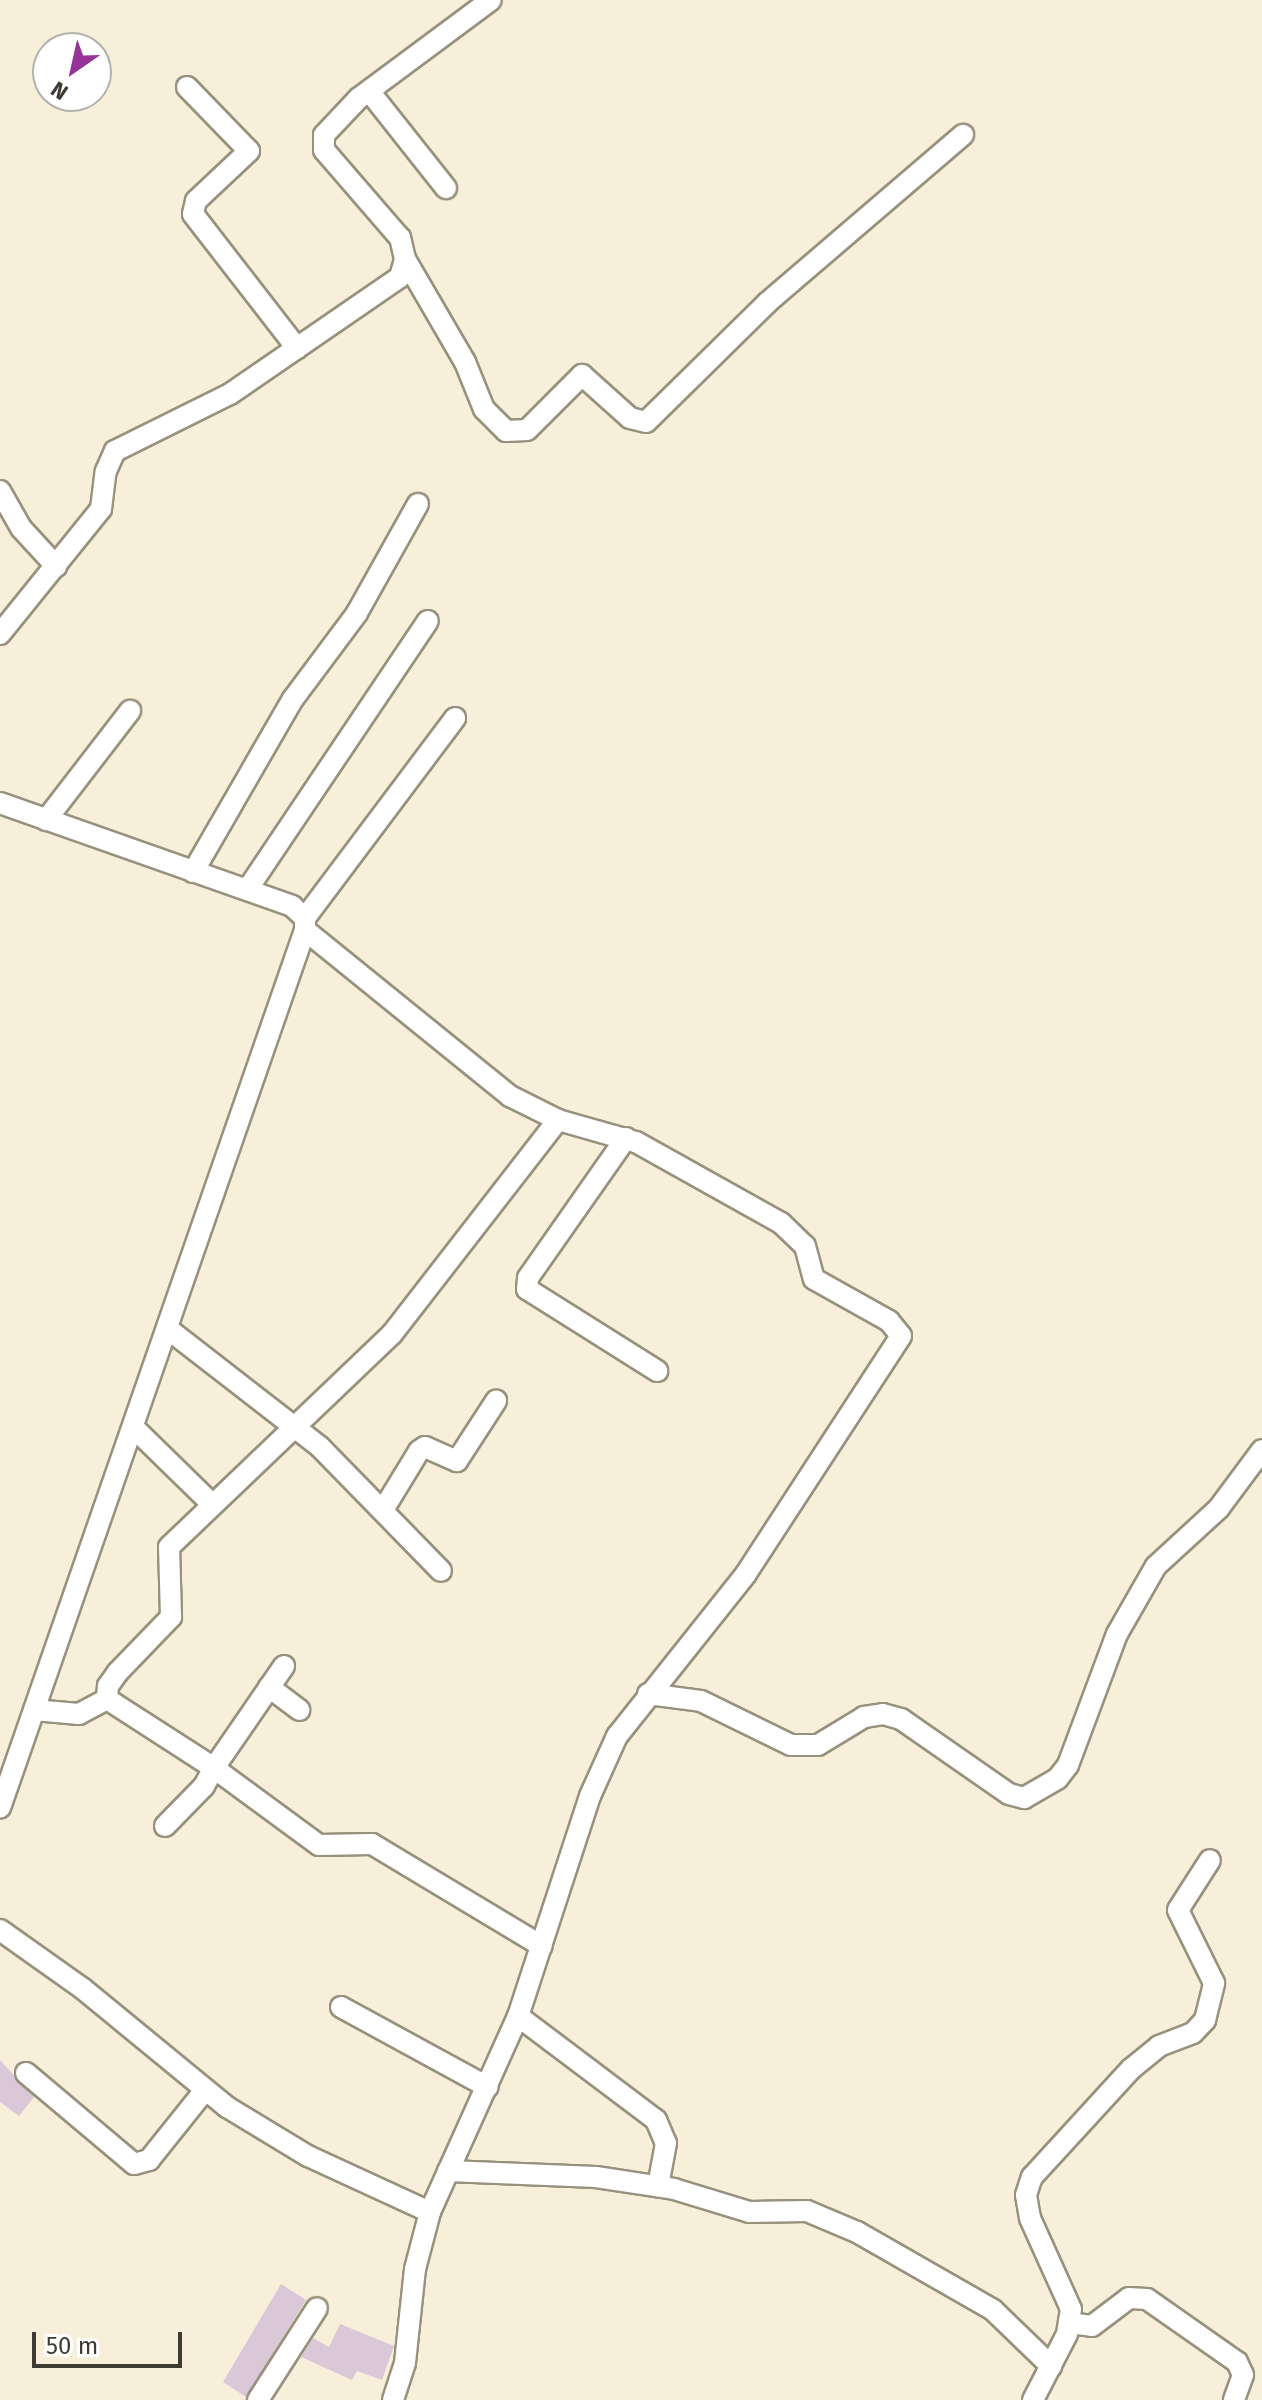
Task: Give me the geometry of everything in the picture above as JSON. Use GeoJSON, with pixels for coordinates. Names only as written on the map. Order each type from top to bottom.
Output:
{"type":"FeatureCollection","features":[{"type":"Feature","properties":{"kind":"street"},"geometry":{"type":"LineString","coordinates":[[491,0],[369,91],[331,125],[322,143],[394,228],[405,259],[465,362],[484,409],[506,431],[527,430],[574,377],[582,375],[630,418],[646,422],[768,302],[963,135]]}},
{"type":"Feature","properties":{"kind":"street"},"geometry":{"type":"LineString","coordinates":[[187,87],[249,151],[196,201],[193,214],[297,348]]}},
{"type":"Feature","properties":{"kind":"street"},"geometry":{"type":"LineString","coordinates":[[369,91],[446,188]]}},
{"type":"Feature","properties":{"kind":"street"},"geometry":{"type":"LineString","coordinates":[[0,634],[101,509],[106,471],[115,451],[230,394],[400,277],[405,259]]}},
{"type":"Feature","properties":{"kind":"street"},"geometry":{"type":"LineString","coordinates":[[0,491],[21,528],[56,566]]}},
{"type":"Feature","properties":{"kind":"street"},"geometry":{"type":"LineString","coordinates":[[193,872],[293,699],[348,627],[418,504]]}},
{"type":"Feature","properties":{"kind":"street"},"geometry":{"type":"LineString","coordinates":[[247,890],[428,621]]}},
{"type":"Feature","properties":{"kind":"street"},"geometry":{"type":"LineString","coordinates":[[46,820],[130,711]]}},
{"type":"Feature","properties":{"kind":"street"},"geometry":{"type":"LineString","coordinates":[[0,1808],[168,1329],[305,924],[455,718]]}},
{"type":"Feature","properties":{"kind":"street"},"geometry":{"type":"LineString","coordinates":[[0,803],[292,906],[305,924],[487,1080],[558,1120],[626,1138],[781,1223],[805,1246],[814,1279],[889,1321],[901,1336],[746,1574],[692,1647],[648,1694],[617,1736],[590,1796],[518,2016],[430,2212],[415,2269],[405,2363],[393,2400]]}},
{"type":"Feature","properties":{"kind":"street"},"geometry":{"type":"LineString","coordinates":[[107,1699],[108,1686],[117,1673],[171,1617],[169,1547],[392,1334],[558,1120]]}},
{"type":"Feature","properties":{"kind":"street"},"geometry":{"type":"LineString","coordinates":[[626,1138],[528,1278],[527,1289],[657,1371]]}},
{"type":"Feature","properties":{"kind":"street"},"geometry":{"type":"LineString","coordinates":[[168,1329],[295,1428],[383,1510],[441,1571]]}},
{"type":"Feature","properties":{"kind":"street"},"geometry":{"type":"LineString","coordinates":[[383,1510],[419,1451],[425,1447],[457,1461],[496,1401]]}},
{"type":"Feature","properties":{"kind":"street"},"geometry":{"type":"LineString","coordinates":[[133,1427],[212,1504]]}},
{"type":"Feature","properties":{"kind":"street"},"geometry":{"type":"LineString","coordinates":[[648,1694],[701,1701],[791,1745],[818,1745],[864,1717],[883,1714],[901,1719],[1009,1794],[1024,1798],[1058,1778],[1068,1765],[1117,1634],[1156,1566],[1219,1508],[1262,1450]]}},
{"type":"Feature","properties":{"kind":"street"},"geometry":{"type":"LineString","coordinates":[[165,1826],[204,1786],[284,1666]]}},
{"type":"Feature","properties":{"kind":"street"},"geometry":{"type":"LineString","coordinates":[[269,1687],[299,1710]]}},
{"type":"Feature","properties":{"kind":"street"},"geometry":{"type":"LineString","coordinates":[[107,1699],[214,1768],[319,1845],[372,1844],[542,1946]]}},
{"type":"Feature","properties":{"kind":"street"},"geometry":{"type":"LineString","coordinates":[[34,1710],[79,1714],[107,1699]]}},
{"type":"Feature","properties":{"kind":"street"},"geometry":{"type":"LineString","coordinates":[[1033,2400],[1069,2323],[1065,2287],[1030,2218],[1026,2195],[1032,2177],[1131,2069],[1159,2046],[1193,2033],[1205,2020],[1214,1983],[1178,1910],[1210,1860]]}},
{"type":"Feature","properties":{"kind":"street"},"geometry":{"type":"LineString","coordinates":[[0,1930],[82,1988],[205,2090],[308,2156],[430,2212]]}},
{"type":"Feature","properties":{"kind":"street"},"geometry":{"type":"LineString","coordinates":[[341,2007],[488,2087]]}},
{"type":"Feature","properties":{"kind":"street"},"geometry":{"type":"LineString","coordinates":[[518,2016],[656,2120],[666,2143],[658,2186]]}},
{"type":"Feature","properties":{"kind":"street"},"geometry":{"type":"LineString","coordinates":[[26,2073],[134,2164],[149,2160],[205,2090]]}},
{"type":"Feature","properties":{"kind":"street"},"geometry":{"type":"LineString","coordinates":[[448,2171],[596,2177],[658,2186],[749,2212],[807,2211],[833,2221],[993,2310],[1051,2366]]}},
{"type":"Feature","properties":{"kind":"street"},"geometry":{"type":"LineString","coordinates":[[1069,2323],[1092,2326],[1129,2298],[1147,2299],[1237,2362],[1243,2375],[1234,2400]]}},
{"type":"Feature","properties":{"kind":"street"},"geometry":{"type":"LineString","coordinates":[[258,2400],[317,2308]]}},
{"type":"Feature","properties":{"kind":"building"},"geometry":{"type":"Polygon","coordinates":[[[0,2060],[34,2097],[19,2116],[0,2102],[0,2060]]]}},
{"type":"Feature","properties":{"kind":"building"},"geometry":{"type":"Polygon","coordinates":[[[281,2284],[306,2300],[246,2397],[223,2382],[281,2284]]]}},
{"type":"Feature","properties":{"kind":"building"},"geometry":{"type":"Polygon","coordinates":[[[340,2324],[394,2346],[382,2380],[357,2371],[352,2380],[301,2357],[313,2338],[329,2347],[340,2324]]]}}]}
